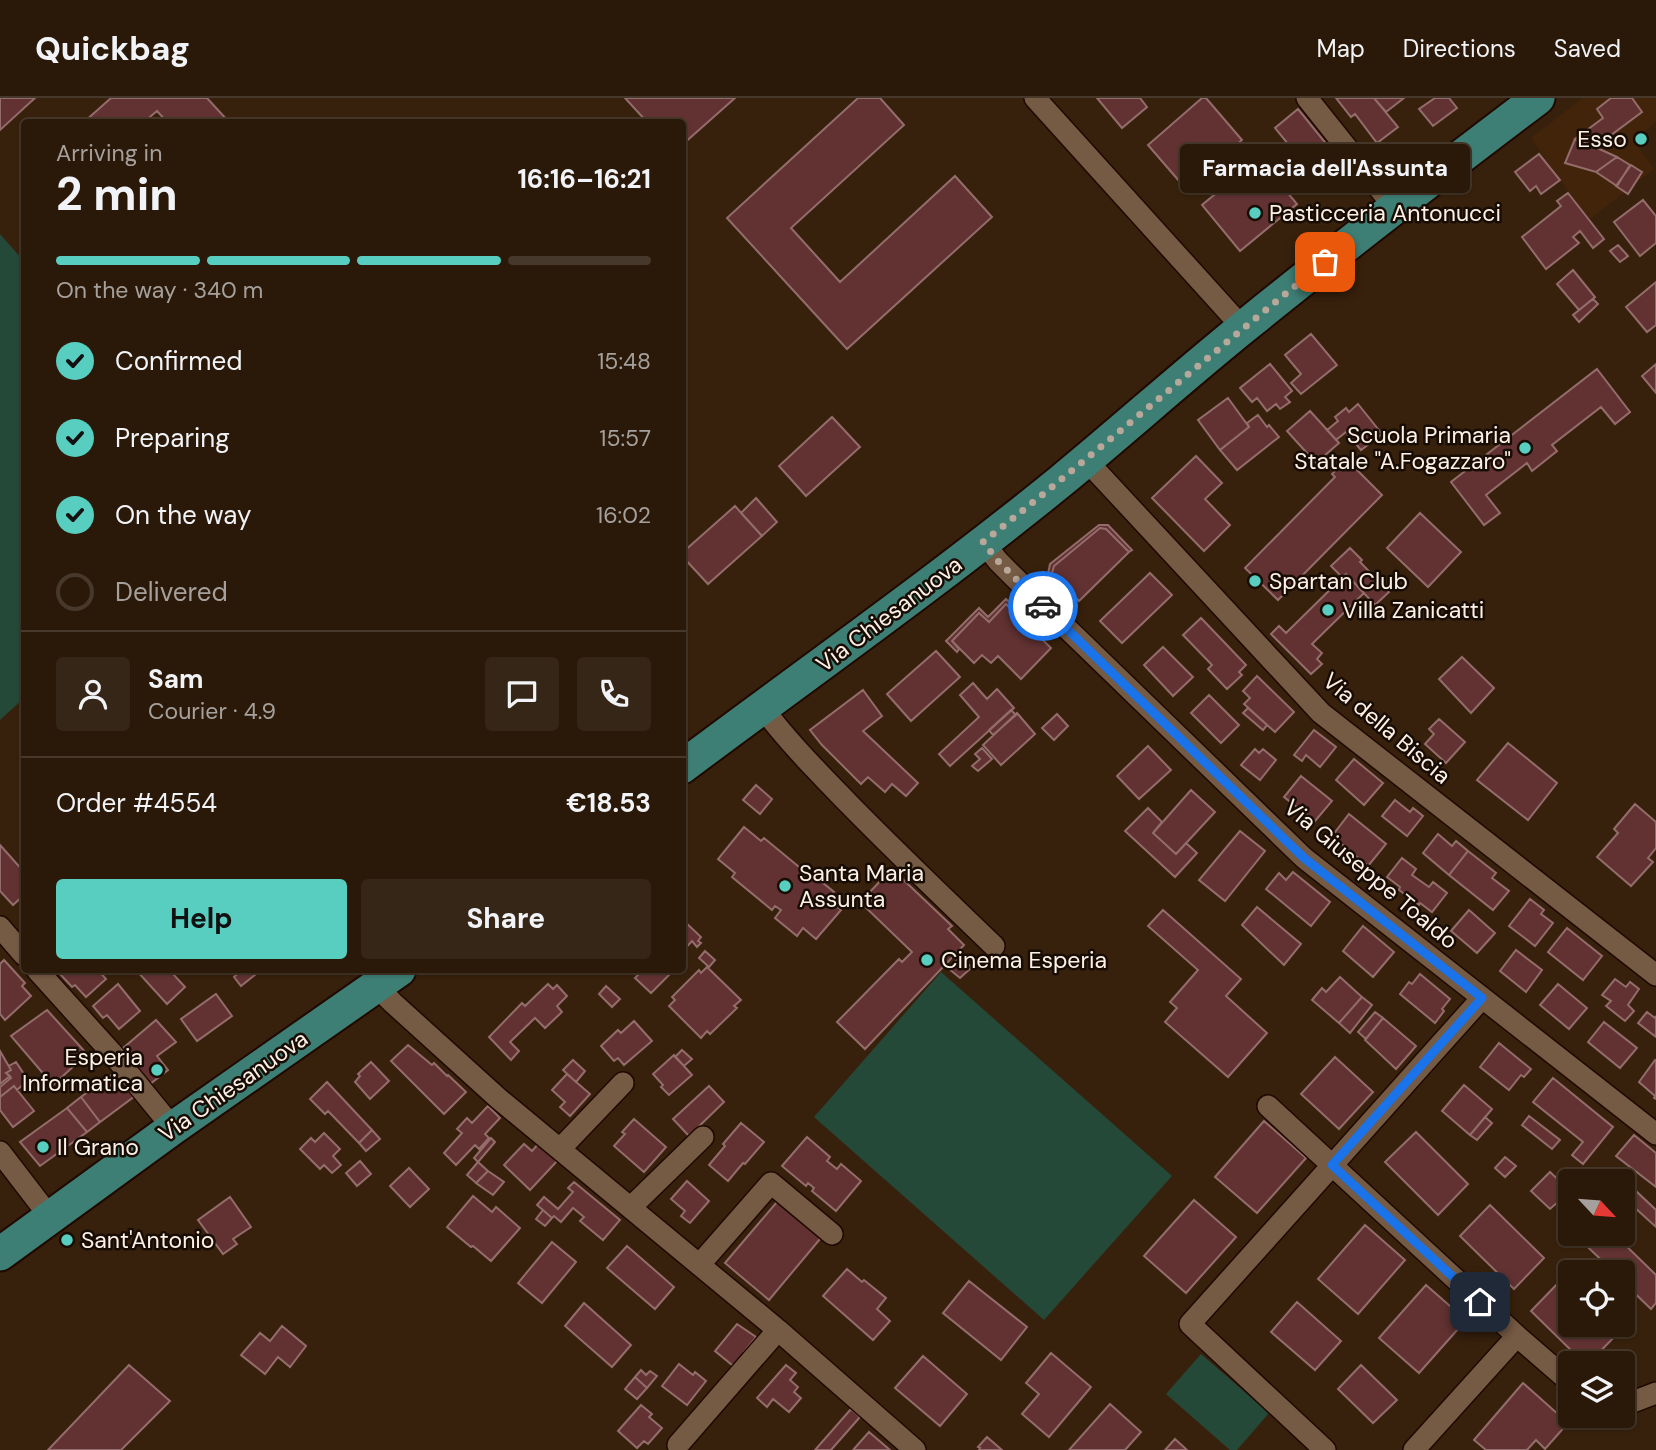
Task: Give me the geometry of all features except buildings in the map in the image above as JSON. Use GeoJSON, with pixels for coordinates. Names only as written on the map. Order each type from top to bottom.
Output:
{"type":"FeatureCollection","features":[{"type":"Feature","properties":{"kind":"main road","name":"Via Chiesanuova"},"geometry":{"type":"LineString","coordinates":[[686,764],[841,651],[983,542],[1394,207],[1538,98]]}},
{"type":"Feature","properties":{"kind":"main road","name":"Via Chiesanuova"},"geometry":{"type":"LineString","coordinates":[[0,1254],[173,1128],[387,978]]}},
{"type":"Feature","properties":{"kind":"street"},"geometry":{"type":"LineString","coordinates":[[1035,98],[1243,328]]}},
{"type":"Feature","properties":{"kind":"street"},"geometry":{"type":"LineString","coordinates":[[1307,98],[1394,207]]}},
{"type":"Feature","properties":{"kind":"street","name":"Via della Biscia"},"geometry":{"type":"LineString","coordinates":[[1086,460],[1321,713],[1656,975]]}},
{"type":"Feature","properties":{"kind":"street","name":"Via Giuseppe Toaldo"},"geometry":{"type":"LineString","coordinates":[[983,542],[1016,579],[1304,858],[1656,1134]]}},
{"type":"Feature","properties":{"kind":"street"},"geometry":{"type":"LineString","coordinates":[[762,707],[810,764],[994,946]]}},
{"type":"Feature","properties":{"kind":"street"},"geometry":{"type":"LineString","coordinates":[[0,927],[21,952]]}},
{"type":"Feature","properties":{"kind":"street"},"geometry":{"type":"LineString","coordinates":[[40,973],[111,1052],[173,1128]]}},
{"type":"Feature","properties":{"kind":"street"},"geometry":{"type":"LineString","coordinates":[[387,978],[393,1003],[499,1099],[778,1329],[915,1450]]}},
{"type":"Feature","properties":{"kind":"street"},"geometry":{"type":"LineString","coordinates":[[1325,1450],[1189,1324],[1482,998]]}},
{"type":"Feature","properties":{"kind":"street"},"geometry":{"type":"LineString","coordinates":[[560,1149],[622,1083]]}},
{"type":"Feature","properties":{"kind":"street"},"geometry":{"type":"LineString","coordinates":[[1268,1106],[1558,1372]]}},
{"type":"Feature","properties":{"kind":"street"},"geometry":{"type":"LineString","coordinates":[[631,1207],[703,1137]]}},
{"type":"Feature","properties":{"kind":"street"},"geometry":{"type":"LineString","coordinates":[[0,1152],[50,1217]]}},
{"type":"Feature","properties":{"kind":"street"},"geometry":{"type":"LineString","coordinates":[[700,1264],[771,1183],[832,1234]]}},
{"type":"Feature","properties":{"kind":"street"},"geometry":{"type":"LineString","coordinates":[[678,1445],[778,1329]]}},
{"type":"Feature","properties":{"kind":"street"},"geometry":{"type":"LineString","coordinates":[[1414,1450],[1517,1336]]}},
{"type":"Feature","properties":{"kind":"street"},"geometry":{"type":"LineString","coordinates":[[1635,1401],[1656,1393]]}},
{"type":"Feature","properties":{"kind":"shaded area"},"geometry":{"type":"Polygon","coordinates":[[[1583,98],[1656,98],[1656,122],[1634,141],[1654,169],[1589,220],[1531,138],[1583,98]]]}},
{"type":"Feature","properties":{"kind":"green space"},"geometry":{"type":"Polygon","coordinates":[[[0,234],[21,258],[21,701],[0,720],[0,234]]]}},
{"type":"Feature","properties":{"kind":"green space"},"geometry":{"type":"Polygon","coordinates":[[[941,972],[1172,1176],[1044,1320],[814,1117],[941,972]]]}},
{"type":"Feature","properties":{"kind":"green space"},"geometry":{"type":"Polygon","coordinates":[[[1201,1354],[1269,1413],[1237,1450],[1230,1450],[1166,1394],[1201,1354]]]}},
{"type":"Feature","properties":{"kind":"way so far"},"geometry":{"type":"LineString","coordinates":[[1043,606],[983,542],[1062,481],[1325,262]]}},
{"type":"Feature","properties":{"kind":"place","name":"Esso"},"geometry":{"type":"Point","coordinates":[1641,139]}},
{"type":"Feature","properties":{"kind":"place","name":"Pasticceria Antonucci"},"geometry":{"type":"Point","coordinates":[1255,213]}},
{"type":"Feature","properties":{"kind":"place","name":"Farmacia dell'Assunta"},"geometry":{"type":"Point","coordinates":[1325,262]}},
{"type":"Feature","properties":{"kind":"place","name":"Scuola Primaria Statale \"A.Fogazzaro\""},"geometry":{"type":"Point","coordinates":[1525,448]}},
{"type":"Feature","properties":{"kind":"place","name":"Spartan Club"},"geometry":{"type":"Point","coordinates":[1255,581]}},
{"type":"Feature","properties":{"kind":"place","name":"Villa Zanicatti"},"geometry":{"type":"Point","coordinates":[1328,610]}},
{"type":"Feature","properties":{"kind":"place","name":"Santa Maria Assunta"},"geometry":{"type":"Point","coordinates":[785,886]}},
{"type":"Feature","properties":{"kind":"place","name":"Cinema Esperia"},"geometry":{"type":"Point","coordinates":[927,960]}},
{"type":"Feature","properties":{"kind":"place","name":"Esperia Informatica"},"geometry":{"type":"Point","coordinates":[157,1070]}},
{"type":"Feature","properties":{"kind":"place","name":"Il Grano"},"geometry":{"type":"Point","coordinates":[43,1147]}},
{"type":"Feature","properties":{"kind":"place","name":"Sant'Antonio"},"geometry":{"type":"Point","coordinates":[67,1240]}},
{"type":"Feature","properties":{"kind":"route"},"geometry":{"type":"LineString","coordinates":[[1043,606],[1304,858],[1482,998],[1332,1165],[1480,1302]]}}]}
